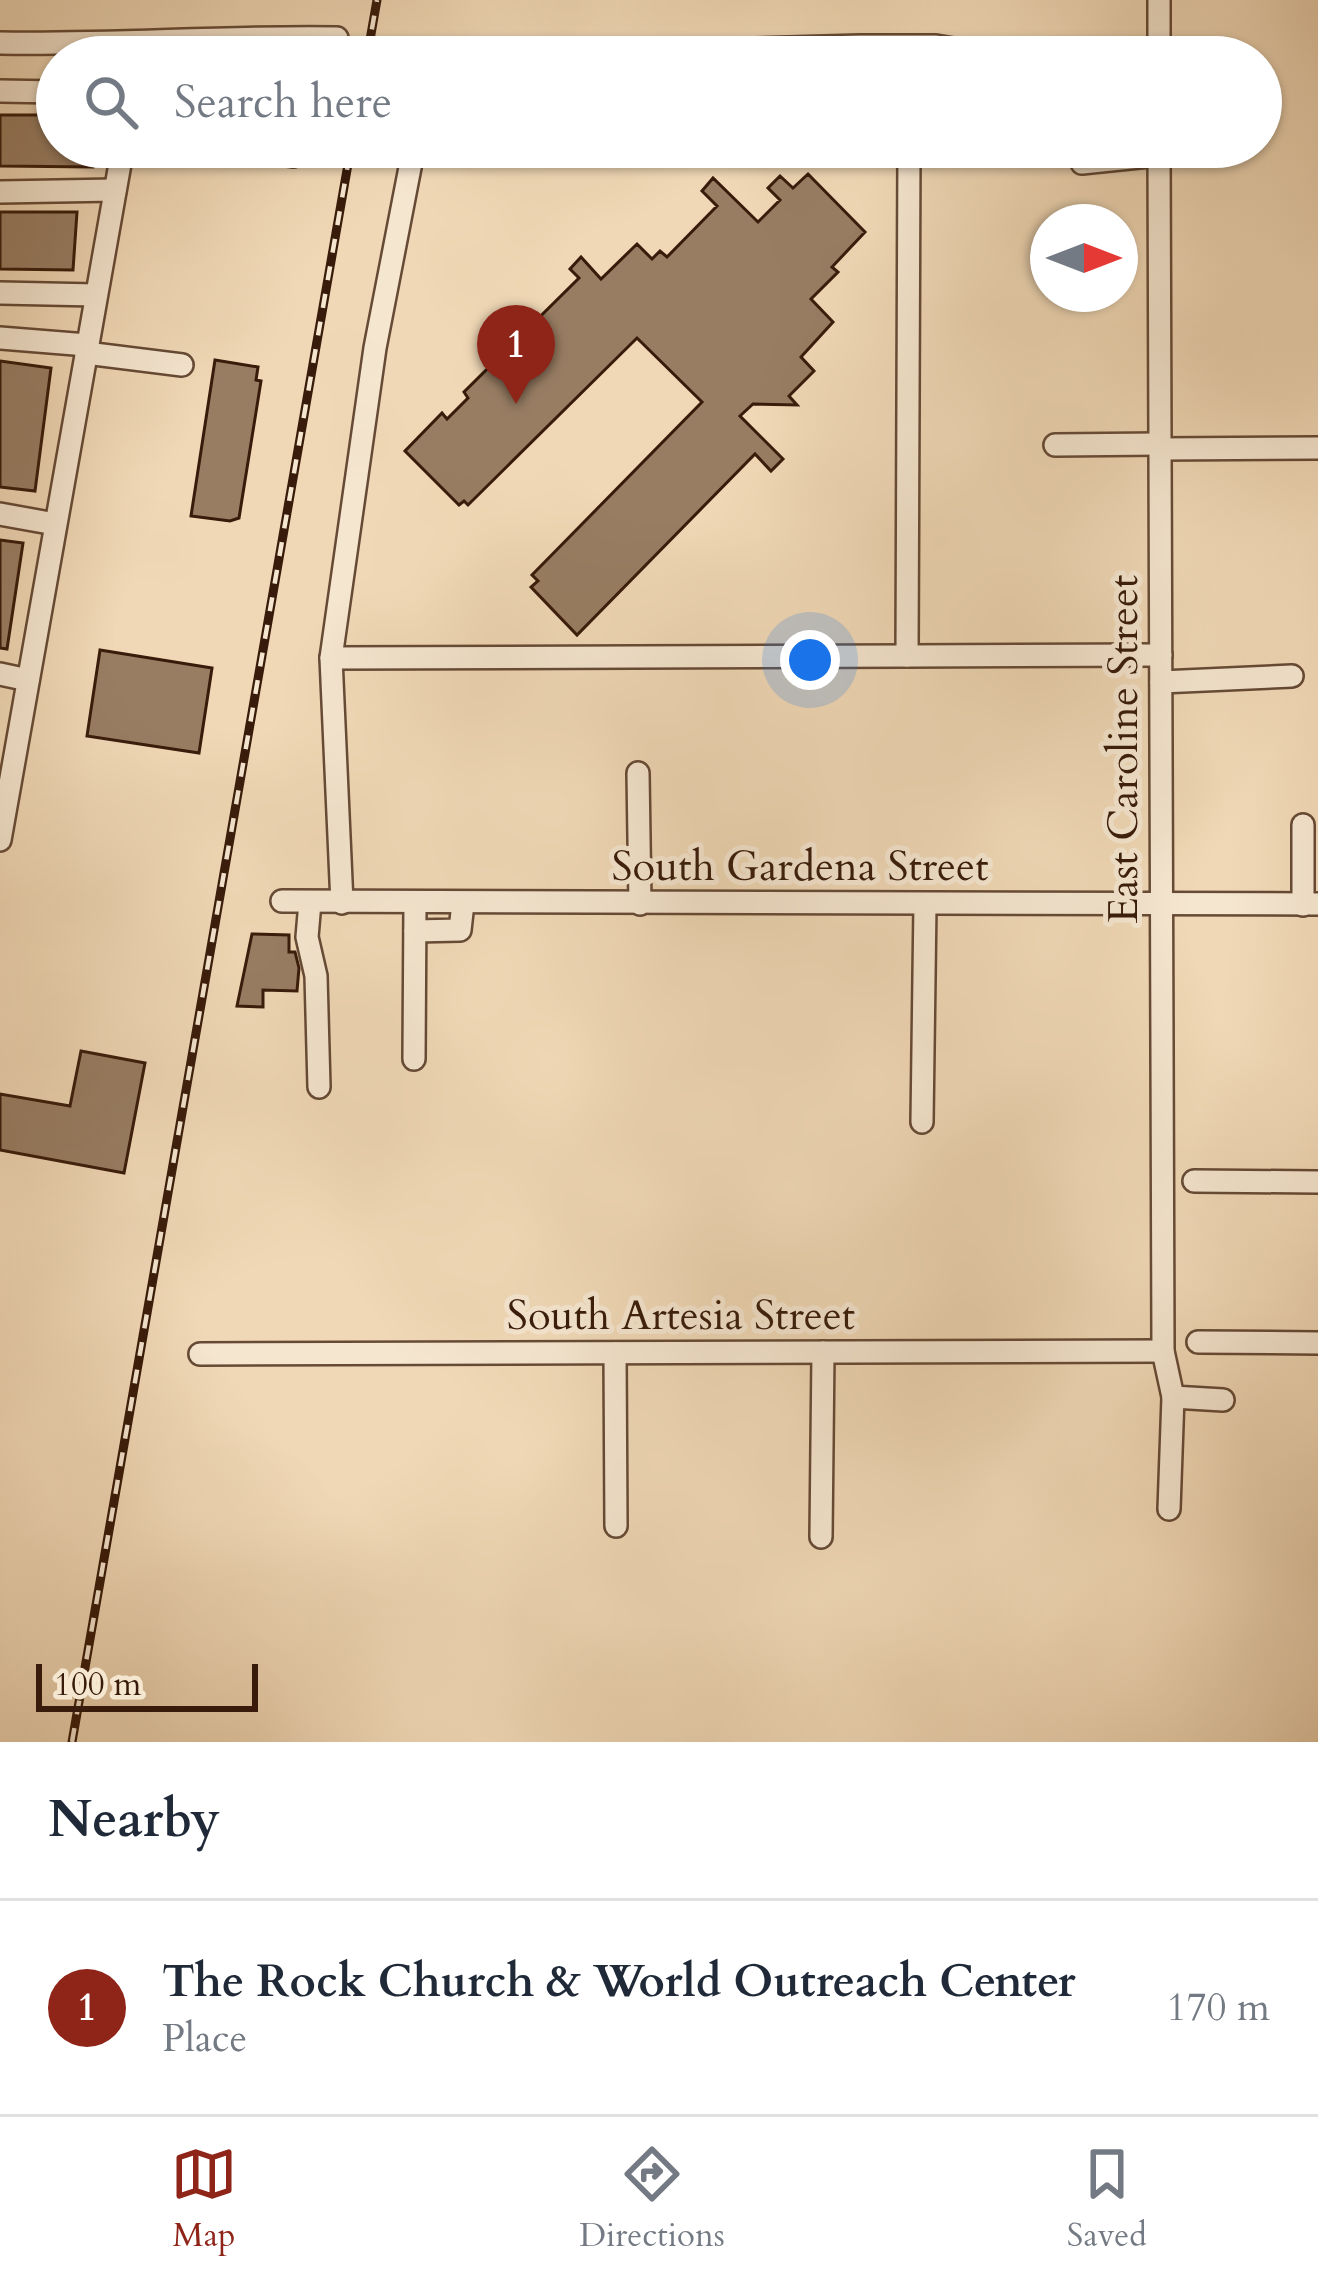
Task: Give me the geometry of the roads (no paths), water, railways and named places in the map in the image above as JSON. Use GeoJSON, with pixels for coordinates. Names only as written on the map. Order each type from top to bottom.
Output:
{"type":"FeatureCollection","features":[{"type":"Feature","properties":{"kind":"street"},"geometry":{"type":"LineString","coordinates":[[1159,0],[1159,36]]}},
{"type":"Feature","properties":{"kind":"street"},"geometry":{"type":"LineString","coordinates":[[0,43],[36,45]]}},
{"type":"Feature","properties":{"kind":"street"},"geometry":{"type":"LineString","coordinates":[[0,91],[36,92]]}},
{"type":"Feature","properties":{"kind":"street"},"geometry":{"type":"LineString","coordinates":[[0,840],[119,168]]}},
{"type":"Feature","properties":{"kind":"street"},"geometry":{"type":"LineString","coordinates":[[343,903],[331,658],[375,348],[410,168]]}},
{"type":"Feature","properties":{"kind":"street"},"geometry":{"type":"LineString","coordinates":[[907,656],[909,168]]}},
{"type":"Feature","properties":{"kind":"street","name":"East Caroline Street"},"geometry":{"type":"LineString","coordinates":[[1159,168],[1162,1352],[1173,1397],[1169,1509]]}},
{"type":"Feature","properties":{"kind":"street"},"geometry":{"type":"LineString","coordinates":[[0,192],[115,190]]}},
{"type":"Feature","properties":{"kind":"street"},"geometry":{"type":"LineString","coordinates":[[0,293],[96,295]]}},
{"type":"Feature","properties":{"kind":"street"},"geometry":{"type":"LineString","coordinates":[[0,338],[182,365]]}},
{"type":"Feature","properties":{"kind":"street"},"geometry":{"type":"LineString","coordinates":[[1055,445],[1318,448]]}},
{"type":"Feature","properties":{"kind":"street"},"geometry":{"type":"LineString","coordinates":[[0,514],[56,524]]}},
{"type":"Feature","properties":{"kind":"street"},"geometry":{"type":"LineString","coordinates":[[331,658],[1161,655]]}},
{"type":"Feature","properties":{"kind":"street"},"geometry":{"type":"LineString","coordinates":[[0,674],[28,680]]}},
{"type":"Feature","properties":{"kind":"street"},"geometry":{"type":"LineString","coordinates":[[1161,682],[1292,676]]}},
{"type":"Feature","properties":{"kind":"street"},"geometry":{"type":"LineString","coordinates":[[638,773],[640,904]]}},
{"type":"Feature","properties":{"kind":"street"},"geometry":{"type":"LineString","coordinates":[[1303,825],[1310,904]]}},
{"type":"Feature","properties":{"kind":"street","name":"South Gardena Street"},"geometry":{"type":"LineString","coordinates":[[282,901],[1310,904]]}},
{"type":"Feature","properties":{"kind":"street"},"geometry":{"type":"LineString","coordinates":[[310,902],[319,1087]]}},
{"type":"Feature","properties":{"kind":"street"},"geometry":{"type":"LineString","coordinates":[[414,1059],[415,903]]}},
{"type":"Feature","properties":{"kind":"street"},"geometry":{"type":"LineString","coordinates":[[415,931],[460,930],[463,903]]}},
{"type":"Feature","properties":{"kind":"street"},"geometry":{"type":"LineString","coordinates":[[922,1122],[925,904]]}},
{"type":"Feature","properties":{"kind":"street"},"geometry":{"type":"LineString","coordinates":[[1193,1180],[1318,1182]]}},
{"type":"Feature","properties":{"kind":"street"},"geometry":{"type":"LineString","coordinates":[[1198,1342],[1318,1343]]}},
{"type":"Feature","properties":{"kind":"street"},"geometry":{"type":"LineString","coordinates":[[821,1537],[823,1352]]}},
{"type":"Feature","properties":{"kind":"street","name":"South Artesia Street"},"geometry":{"type":"LineString","coordinates":[[200,1354],[1162,1352]]}},
{"type":"Feature","properties":{"kind":"street"},"geometry":{"type":"LineString","coordinates":[[615,1353],[616,1526]]}},
{"type":"Feature","properties":{"kind":"street"},"geometry":{"type":"LineString","coordinates":[[1173,1397],[1223,1400]]}},
{"type":"Feature","properties":{"kind":"railway"},"geometry":{"type":"LineString","coordinates":[[371,36],[377,0]]}},
{"type":"Feature","properties":{"kind":"railway"},"geometry":{"type":"LineString","coordinates":[[72,1742],[347,168]]}},
{"type":"Feature","properties":{"kind":"place","name":"The Rock Church & World Outreach Center"},"geometry":{"type":"Point","coordinates":[516,404]}}]}
